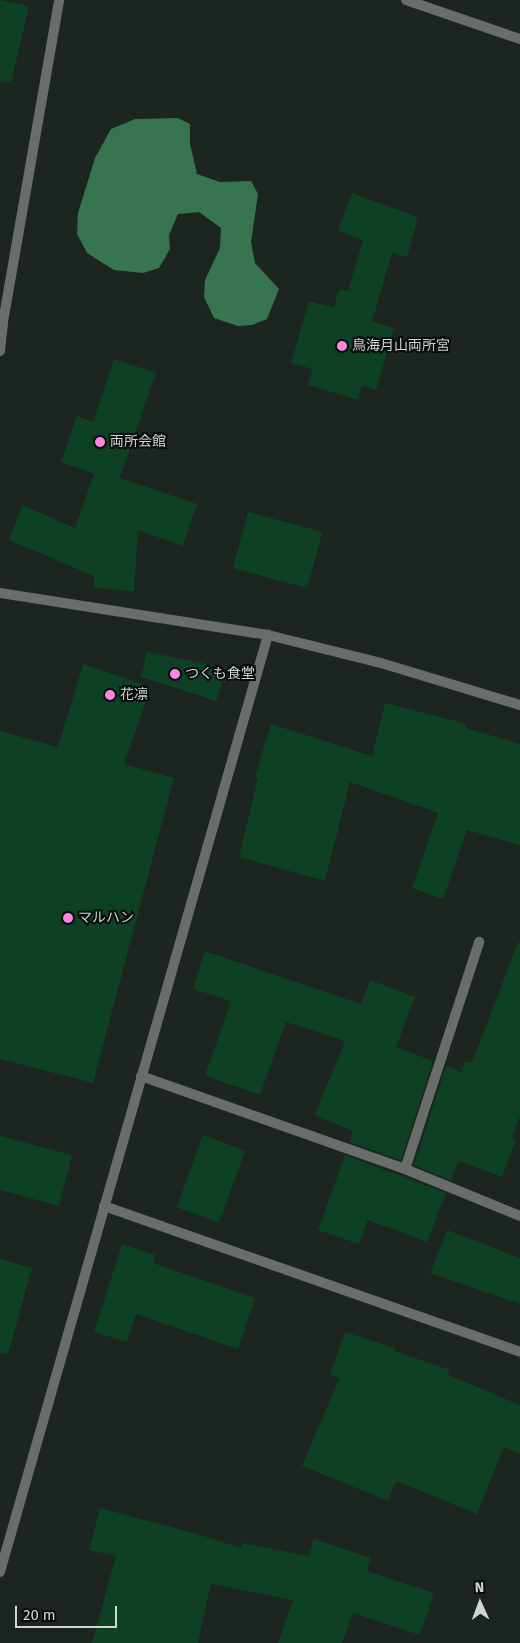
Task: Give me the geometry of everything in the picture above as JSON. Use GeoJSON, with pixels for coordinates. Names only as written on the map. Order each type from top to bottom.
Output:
{"type":"FeatureCollection","features":[{"type":"Feature","properties":{"kind":"street"},"geometry":{"type":"LineString","coordinates":[[0,351],[6,303],[59,0]]}},
{"type":"Feature","properties":{"kind":"street"},"geometry":{"type":"LineString","coordinates":[[406,0],[520,39]]}},
{"type":"Feature","properties":{"kind":"street"},"geometry":{"type":"LineString","coordinates":[[0,593],[268,635],[381,663],[520,705]]}},
{"type":"Feature","properties":{"kind":"street"},"geometry":{"type":"LineString","coordinates":[[0,1572],[268,635]]}},
{"type":"Feature","properties":{"kind":"street"},"geometry":{"type":"LineString","coordinates":[[405,1168],[479,942]]}},
{"type":"Feature","properties":{"kind":"street"},"geometry":{"type":"LineString","coordinates":[[141,1076],[405,1168],[520,1216]]}},
{"type":"Feature","properties":{"kind":"street"},"geometry":{"type":"LineString","coordinates":[[104,1206],[520,1352]]}},
{"type":"Feature","properties":{"kind":"shaded area"},"geometry":{"type":"Polygon","coordinates":[[[178,118],[190,124],[190,144],[197,174],[220,182],[251,181],[258,194],[251,242],[255,263],[279,289],[267,319],[252,325],[238,326],[214,318],[204,297],[205,280],[220,248],[221,228],[199,212],[178,214],[169,235],[170,249],[159,268],[143,273],[114,270],[87,253],[77,234],[78,213],[95,158],[111,129],[135,119],[178,118]]]}},
{"type":"Feature","properties":{"kind":"building"},"geometry":{"type":"Polygon","coordinates":[[[0,0],[29,6],[11,83],[0,82],[0,0]]]}},
{"type":"Feature","properties":{"kind":"building","name":"鳥海月山両所宮"},"geometry":{"type":"Polygon","coordinates":[[[352,193],[418,217],[407,257],[392,253],[372,322],[394,328],[376,390],[362,386],[358,400],[308,385],[312,369],[291,363],[309,301],[334,308],[339,289],[348,291],[363,240],[338,231],[352,193]]]}},
{"type":"Feature","properties":{"kind":"building","name":"両所会館"},"geometry":{"type":"Polygon","coordinates":[[[114,359],[156,373],[120,478],[197,504],[183,546],[138,530],[134,591],[94,588],[94,576],[9,540],[22,505],[75,528],[94,474],[61,462],[77,416],[93,422],[114,359]]]}},
{"type":"Feature","properties":{"kind":"building"},"geometry":{"type":"Polygon","coordinates":[[[248,512],[322,532],[307,588],[233,568],[248,512]]]}},
{"type":"Feature","properties":{"kind":"building"},"geometry":{"type":"Polygon","coordinates":[[[147,652],[227,668],[216,701],[141,677],[147,652]]]}},
{"type":"Feature","properties":{"kind":"building","name":"マルハン"},"geometry":{"type":"Polygon","coordinates":[[[83,664],[151,687],[124,764],[174,778],[93,1083],[0,1059],[0,731],[58,747],[83,664]]]}},
{"type":"Feature","properties":{"kind":"building"},"geometry":{"type":"Polygon","coordinates":[[[385,703],[467,724],[466,728],[520,744],[520,845],[467,830],[443,899],[412,888],[438,813],[350,782],[325,881],[239,857],[258,778],[255,777],[271,724],[372,756],[385,703]]]}},
{"type":"Feature","properties":{"kind":"building"},"geometry":{"type":"Polygon","coordinates":[[[518,942],[520,943],[520,1116],[512,1138],[516,1140],[502,1177],[459,1161],[451,1181],[414,1165],[446,1066],[461,1072],[465,1061],[472,1063],[518,942]]]}},
{"type":"Feature","properties":{"kind":"building"},"geometry":{"type":"Polygon","coordinates":[[[205,951],[361,1004],[370,980],[415,997],[396,1047],[433,1061],[401,1160],[349,1142],[353,1131],[315,1115],[345,1041],[286,1022],[260,1095],[205,1076],[231,1001],[193,989],[205,951]]]}},
{"type":"Feature","properties":{"kind":"building"},"geometry":{"type":"Polygon","coordinates":[[[203,1135],[245,1150],[219,1223],[177,1207],[203,1135]]]}},
{"type":"Feature","properties":{"kind":"building"},"geometry":{"type":"Polygon","coordinates":[[[0,1136],[72,1155],[59,1206],[0,1190],[0,1136]]]}},
{"type":"Feature","properties":{"kind":"building"},"geometry":{"type":"Polygon","coordinates":[[[345,1155],[446,1193],[427,1242],[368,1220],[359,1244],[318,1230],[345,1155]]]}},
{"type":"Feature","properties":{"kind":"building"},"geometry":{"type":"Polygon","coordinates":[[[447,1230],[520,1258],[520,1304],[430,1273],[447,1230]]]}},
{"type":"Feature","properties":{"kind":"building"},"geometry":{"type":"Polygon","coordinates":[[[122,1244],[155,1255],[153,1263],[255,1298],[238,1349],[136,1314],[127,1342],[94,1332],[122,1244]]]}},
{"type":"Feature","properties":{"kind":"building"},"geometry":{"type":"Polygon","coordinates":[[[0,1259],[32,1268],[8,1354],[0,1353],[0,1259]]]}},
{"type":"Feature","properties":{"kind":"building"},"geometry":{"type":"Polygon","coordinates":[[[345,1332],[395,1348],[394,1351],[450,1370],[448,1375],[520,1405],[520,1454],[504,1447],[477,1514],[396,1481],[388,1501],[302,1466],[339,1378],[330,1375],[345,1332]]]}},
{"type":"Feature","properties":{"kind":"building"},"geometry":{"type":"Polygon","coordinates":[[[100,1508],[194,1533],[241,1548],[242,1543],[308,1556],[314,1539],[371,1558],[367,1571],[434,1593],[420,1635],[353,1613],[342,1643],[278,1643],[293,1600],[211,1584],[198,1643],[92,1643],[116,1556],[89,1550],[100,1508]]]}},
{"type":"Feature","properties":{"kind":"place","name":"鳥海月山両所宮"},"geometry":{"type":"Point","coordinates":[342,346]}},
{"type":"Feature","properties":{"kind":"place","name":"両所会館"},"geometry":{"type":"Point","coordinates":[100,442]}},
{"type":"Feature","properties":{"kind":"place","name":"つくも食堂"},"geometry":{"type":"Point","coordinates":[175,674]}},
{"type":"Feature","properties":{"kind":"place","name":"花凛"},"geometry":{"type":"Point","coordinates":[110,695]}},
{"type":"Feature","properties":{"kind":"place","name":"マルハン"},"geometry":{"type":"Point","coordinates":[68,918]}}]}
